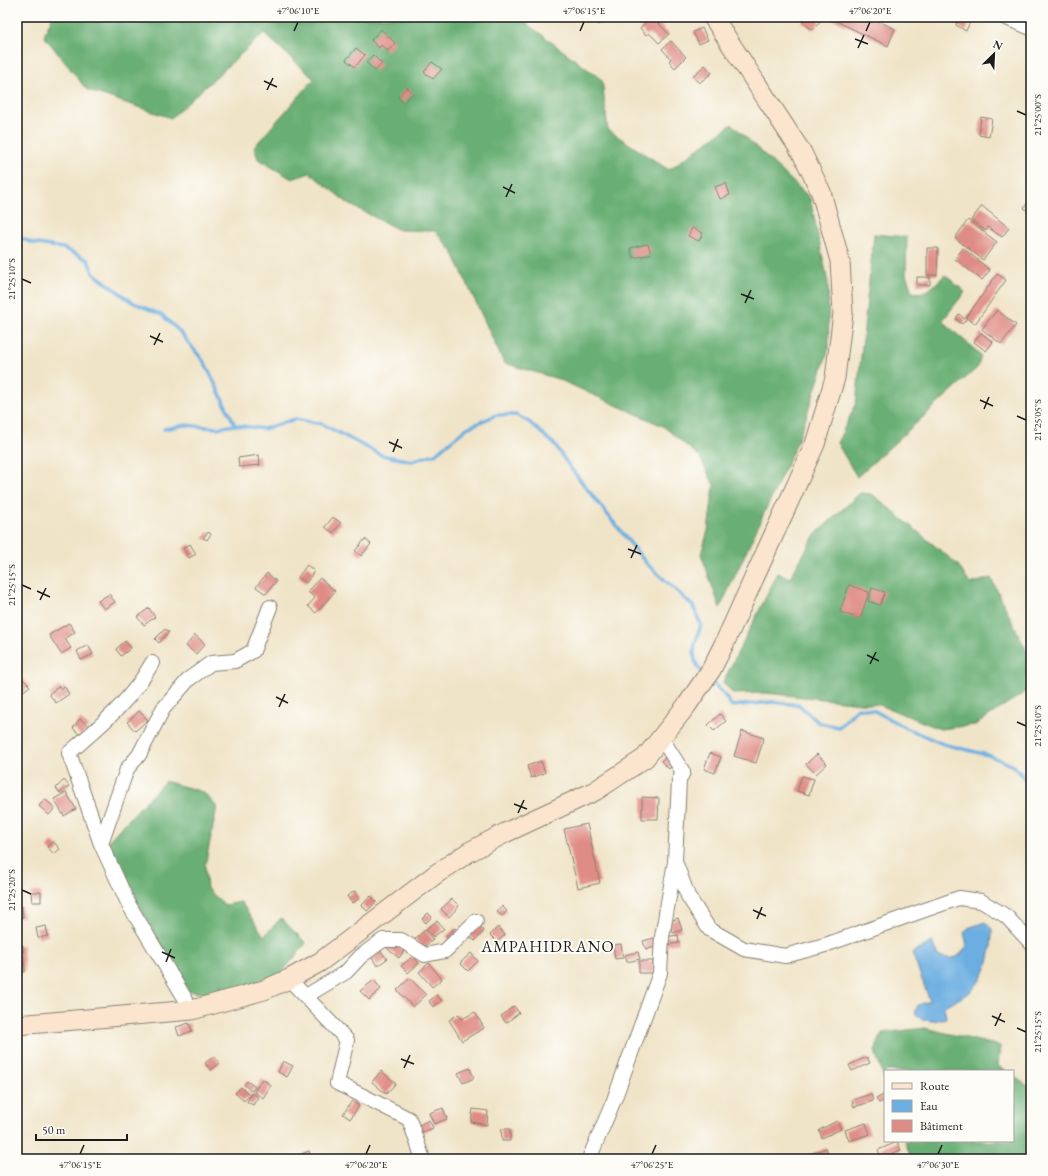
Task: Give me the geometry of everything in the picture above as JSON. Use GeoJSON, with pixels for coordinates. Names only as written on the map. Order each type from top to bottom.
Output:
{"type":"FeatureCollection","features":[{"type":"Feature","properties":{"kind":"street"},"geometry":{"type":"LineString","coordinates":[[17,1025],[192,1010],[264,990],[289,979],[320,962],[436,874],[469,852],[505,833],[595,791],[616,779],[645,758],[662,739],[687,705],[705,677],[815,444],[835,378],[843,313],[840,261],[821,192],[802,152],[713,17]]}},
{"type":"Feature","properties":{"kind":"street"},"geometry":{"type":"LineString","coordinates":[[1004,17],[1031,28]]}},
{"type":"Feature","properties":{"kind":"street"},"geometry":{"type":"LineString","coordinates":[[101,844],[127,770],[139,755],[163,709],[189,679],[211,663],[235,661],[253,650],[270,607]]}},
{"type":"Feature","properties":{"kind":"street"},"geometry":{"type":"LineString","coordinates":[[152,663],[140,684],[105,722],[69,753],[101,844],[129,905],[192,1010]]}},
{"type":"Feature","properties":{"kind":"street"},"geometry":{"type":"LineString","coordinates":[[589,1159],[614,1100],[660,973],[662,937],[675,861],[679,781],[683,772],[662,739]]}},
{"type":"Feature","properties":{"kind":"street"},"geometry":{"type":"LineString","coordinates":[[675,861],[688,896],[709,929],[744,949],[785,956],[825,945],[959,898],[981,901],[1006,916],[1031,943]]}},
{"type":"Feature","properties":{"kind":"street"},"geometry":{"type":"LineString","coordinates":[[306,996],[346,972],[361,956],[383,940],[401,940],[425,955],[445,951],[476,921]]}},
{"type":"Feature","properties":{"kind":"street"},"geometry":{"type":"LineString","coordinates":[[289,979],[347,1040],[337,1083],[409,1119],[423,1159]]}},
{"type":"Feature","properties":{"kind":"green space"},"geometry":{"type":"Polygon","coordinates":[[[52,17],[518,17],[602,80],[608,130],[669,170],[732,124],[810,198],[828,282],[829,348],[799,438],[720,608],[701,554],[708,531],[714,485],[699,456],[663,426],[558,379],[504,363],[452,251],[435,231],[399,230],[349,204],[310,173],[292,179],[258,159],[254,147],[314,79],[264,33],[171,118],[87,90],[44,36],[52,17]]]}},
{"type":"Feature","properties":{"kind":"green space"},"geometry":{"type":"Polygon","coordinates":[[[874,234],[907,237],[906,274],[912,292],[917,293],[926,291],[945,275],[965,292],[942,321],[981,355],[978,367],[857,477],[837,443],[856,404],[874,234]]]}},
{"type":"Feature","properties":{"kind":"green space"},"geometry":{"type":"Polygon","coordinates":[[[860,493],[872,494],[958,565],[970,584],[991,578],[1031,660],[1031,688],[975,725],[940,729],[880,705],[766,693],[733,694],[723,682],[778,573],[790,578],[814,536],[860,493]]]}},
{"type":"Feature","properties":{"kind":"green space"},"geometry":{"type":"Polygon","coordinates":[[[165,781],[203,792],[217,807],[205,866],[207,889],[225,905],[241,902],[264,936],[281,918],[306,943],[280,974],[261,986],[236,992],[211,994],[188,991],[133,896],[108,841],[165,781]]]}},
{"type":"Feature","properties":{"kind":"green space"},"geometry":{"type":"Polygon","coordinates":[[[925,1028],[1000,1046],[998,1066],[1004,1070],[884,1070],[884,1079],[875,1051],[882,1033],[925,1028]]]}},
{"type":"Feature","properties":{"kind":"green space"},"geometry":{"type":"Polygon","coordinates":[[[1014,1077],[1031,1088],[1031,1159],[911,1159],[905,1142],[1014,1142],[1014,1077]]]}},
{"type":"Feature","properties":{"kind":"water"},"geometry":{"type":"Polygon","coordinates":[[[985,922],[992,929],[992,938],[988,963],[981,979],[969,993],[944,1006],[946,1018],[933,1021],[922,1020],[915,1013],[918,1005],[930,1001],[912,953],[932,942],[938,956],[952,958],[959,956],[967,945],[964,933],[968,928],[985,922]]]}},
{"type":"Feature","properties":{"kind":"building"},"geometry":{"type":"Polygon","coordinates":[[[592,17],[608,17],[599,25],[592,17]]]}},
{"type":"Feature","properties":{"kind":"building"},"geometry":{"type":"Polygon","coordinates":[[[652,17],[669,34],[659,43],[649,33],[646,35],[640,28],[652,17]]]}},
{"type":"Feature","properties":{"kind":"building"},"geometry":{"type":"Polygon","coordinates":[[[806,17],[814,17],[820,21],[813,30],[802,22],[806,17]]]}},
{"type":"Feature","properties":{"kind":"building"},"geometry":{"type":"Polygon","coordinates":[[[833,17],[870,17],[895,29],[888,46],[832,19],[833,17]]]}},
{"type":"Feature","properties":{"kind":"building"},"geometry":{"type":"Polygon","coordinates":[[[959,17],[970,22],[966,31],[956,25],[959,17]]]}},
{"type":"Feature","properties":{"kind":"building"},"geometry":{"type":"Polygon","coordinates":[[[702,28],[708,40],[699,44],[693,32],[702,28]]]}},
{"type":"Feature","properties":{"kind":"building"},"geometry":{"type":"Polygon","coordinates":[[[381,29],[395,43],[388,51],[381,45],[379,48],[371,40],[381,29]]]}},
{"type":"Feature","properties":{"kind":"building"},"geometry":{"type":"Polygon","coordinates":[[[671,41],[686,57],[675,68],[669,61],[671,59],[662,49],[671,41]]]}},
{"type":"Feature","properties":{"kind":"building"},"geometry":{"type":"Polygon","coordinates":[[[356,48],[365,55],[355,67],[346,60],[356,48]]]}},
{"type":"Feature","properties":{"kind":"building"},"geometry":{"type":"Polygon","coordinates":[[[373,55],[382,64],[375,71],[366,62],[373,55]]]}},
{"type":"Feature","properties":{"kind":"building"},"geometry":{"type":"Polygon","coordinates":[[[432,62],[442,69],[433,79],[424,72],[432,62]]]}},
{"type":"Feature","properties":{"kind":"building"},"geometry":{"type":"Polygon","coordinates":[[[705,65],[712,73],[699,83],[693,76],[705,65]]]}},
{"type":"Feature","properties":{"kind":"building"},"geometry":{"type":"Polygon","coordinates":[[[407,87],[413,93],[403,103],[398,97],[407,87]]]}},
{"type":"Feature","properties":{"kind":"building"},"geometry":{"type":"Polygon","coordinates":[[[981,117],[992,119],[989,137],[979,135],[981,117]]]}},
{"type":"Feature","properties":{"kind":"building"},"geometry":{"type":"Polygon","coordinates":[[[726,183],[730,195],[720,199],[715,187],[726,183]]]}},
{"type":"Feature","properties":{"kind":"building"},"geometry":{"type":"Polygon","coordinates":[[[1031,198],[1031,213],[1024,208],[1031,198]]]}},
{"type":"Feature","properties":{"kind":"building"},"geometry":{"type":"Polygon","coordinates":[[[982,206],[1009,228],[1002,237],[988,227],[986,231],[971,220],[982,206]]]}},
{"type":"Feature","properties":{"kind":"building"},"geometry":{"type":"Polygon","coordinates":[[[968,220],[997,242],[983,260],[955,238],[968,220]]]}},
{"type":"Feature","properties":{"kind":"building"},"geometry":{"type":"Polygon","coordinates":[[[692,228],[703,233],[699,241],[688,236],[692,228]]]}},
{"type":"Feature","properties":{"kind":"building"},"geometry":{"type":"Polygon","coordinates":[[[648,244],[651,254],[633,258],[630,248],[648,244]]]}},
{"type":"Feature","properties":{"kind":"building"},"geometry":{"type":"Polygon","coordinates":[[[927,248],[938,248],[937,275],[927,275],[927,248]]]}},
{"type":"Feature","properties":{"kind":"building"},"geometry":{"type":"Polygon","coordinates":[[[963,248],[990,270],[982,280],[955,259],[963,248]]]}},
{"type":"Feature","properties":{"kind":"building"},"geometry":{"type":"Polygon","coordinates":[[[997,274],[1006,280],[975,324],[966,318],[997,274]]]}},
{"type":"Feature","properties":{"kind":"building"},"geometry":{"type":"Polygon","coordinates":[[[917,277],[930,277],[930,285],[917,285],[917,277]]]}},
{"type":"Feature","properties":{"kind":"building"},"geometry":{"type":"Polygon","coordinates":[[[997,310],[1016,325],[1001,344],[982,329],[997,310]]]}},
{"type":"Feature","properties":{"kind":"building"},"geometry":{"type":"Polygon","coordinates":[[[959,314],[966,320],[962,324],[956,319],[959,314]]]}},
{"type":"Feature","properties":{"kind":"building"},"geometry":{"type":"Polygon","coordinates":[[[981,333],[993,342],[986,351],[974,342],[981,333]]]}},
{"type":"Feature","properties":{"kind":"building"},"geometry":{"type":"Polygon","coordinates":[[[259,455],[260,465],[239,467],[238,458],[259,455]]]}},
{"type":"Feature","properties":{"kind":"building"},"geometry":{"type":"Polygon","coordinates":[[[333,517],[341,523],[333,533],[325,527],[333,517]]]}},
{"type":"Feature","properties":{"kind":"building"},"geometry":{"type":"Polygon","coordinates":[[[208,532],[211,534],[207,540],[203,538],[208,532]]]}},
{"type":"Feature","properties":{"kind":"building"},"geometry":{"type":"Polygon","coordinates":[[[365,539],[371,544],[361,556],[355,551],[365,539]]]}},
{"type":"Feature","properties":{"kind":"building"},"geometry":{"type":"Polygon","coordinates":[[[190,544],[196,554],[189,558],[183,548],[190,544]]]}},
{"type":"Feature","properties":{"kind":"building"},"geometry":{"type":"Polygon","coordinates":[[[307,565],[314,571],[306,583],[298,577],[307,565]]]}},
{"type":"Feature","properties":{"kind":"building"},"geometry":{"type":"Polygon","coordinates":[[[267,573],[276,581],[266,594],[256,587],[267,573]]]}},
{"type":"Feature","properties":{"kind":"building"},"geometry":{"type":"Polygon","coordinates":[[[320,578],[335,591],[316,613],[308,606],[315,598],[308,592],[320,578]]]}},
{"type":"Feature","properties":{"kind":"building"},"geometry":{"type":"Polygon","coordinates":[[[849,585],[869,592],[860,619],[840,612],[849,585]]]}},
{"type":"Feature","properties":{"kind":"building"},"geometry":{"type":"Polygon","coordinates":[[[872,588],[885,592],[880,605],[868,601],[872,588]]]}},
{"type":"Feature","properties":{"kind":"building"},"geometry":{"type":"Polygon","coordinates":[[[109,594],[115,602],[104,609],[98,601],[109,594]]]}},
{"type":"Feature","properties":{"kind":"building"},"geometry":{"type":"Polygon","coordinates":[[[149,608],[155,617],[144,625],[137,617],[149,608]]]}},
{"type":"Feature","properties":{"kind":"building"},"geometry":{"type":"Polygon","coordinates":[[[69,623],[75,632],[65,639],[71,648],[61,654],[49,635],[69,623]]]}},
{"type":"Feature","properties":{"kind":"building"},"geometry":{"type":"Polygon","coordinates":[[[165,629],[169,632],[159,643],[155,639],[165,629]]]}},
{"type":"Feature","properties":{"kind":"building"},"geometry":{"type":"Polygon","coordinates":[[[195,635],[205,644],[196,654],[186,646],[195,635]]]}},
{"type":"Feature","properties":{"kind":"building"},"geometry":{"type":"Polygon","coordinates":[[[125,641],[131,648],[121,656],[116,649],[125,641]]]}},
{"type":"Feature","properties":{"kind":"building"},"geometry":{"type":"Polygon","coordinates":[[[88,645],[93,654],[81,660],[77,651],[88,645]]]}},
{"type":"Feature","properties":{"kind":"building"},"geometry":{"type":"Polygon","coordinates":[[[23,679],[30,686],[17,696],[17,683],[23,679]]]}},
{"type":"Feature","properties":{"kind":"building"},"geometry":{"type":"Polygon","coordinates":[[[59,686],[61,689],[64,686],[69,694],[56,703],[49,694],[59,686]]]}},
{"type":"Feature","properties":{"kind":"building"},"geometry":{"type":"Polygon","coordinates":[[[139,711],[148,720],[135,731],[127,722],[139,711]]]}},
{"type":"Feature","properties":{"kind":"building"},"geometry":{"type":"Polygon","coordinates":[[[720,714],[726,721],[714,731],[708,725],[720,714]]]}},
{"type":"Feature","properties":{"kind":"building"},"geometry":{"type":"Polygon","coordinates":[[[80,719],[89,726],[81,736],[73,728],[80,719]]]}},
{"type":"Feature","properties":{"kind":"building"},"geometry":{"type":"Polygon","coordinates":[[[742,731],[764,738],[756,763],[734,756],[742,731]]]}},
{"type":"Feature","properties":{"kind":"building"},"geometry":{"type":"Polygon","coordinates":[[[710,753],[721,757],[715,773],[704,769],[710,753]]]}},
{"type":"Feature","properties":{"kind":"building"},"geometry":{"type":"Polygon","coordinates":[[[817,754],[827,764],[816,774],[806,764],[817,754]]]}},
{"type":"Feature","properties":{"kind":"building"},"geometry":{"type":"Polygon","coordinates":[[[667,756],[674,764],[669,769],[661,761],[667,756]]]}},
{"type":"Feature","properties":{"kind":"building"},"geometry":{"type":"Polygon","coordinates":[[[541,761],[545,773],[531,778],[527,766],[541,761]]]}},
{"type":"Feature","properties":{"kind":"building"},"geometry":{"type":"Polygon","coordinates":[[[802,776],[814,779],[809,795],[797,791],[802,776]]]}},
{"type":"Feature","properties":{"kind":"building"},"geometry":{"type":"Polygon","coordinates":[[[64,780],[69,786],[60,793],[56,788],[64,780]]]}},
{"type":"Feature","properties":{"kind":"building"},"geometry":{"type":"Polygon","coordinates":[[[66,792],[76,809],[64,816],[54,799],[66,792]]]}},
{"type":"Feature","properties":{"kind":"building"},"geometry":{"type":"Polygon","coordinates":[[[642,797],[659,798],[658,819],[642,819],[642,797]]]}},
{"type":"Feature","properties":{"kind":"building"},"geometry":{"type":"Polygon","coordinates":[[[45,799],[55,808],[49,815],[39,806],[45,799]]]}},
{"type":"Feature","properties":{"kind":"building"},"geometry":{"type":"Polygon","coordinates":[[[587,824],[600,883],[578,888],[564,829],[587,824]]]}},
{"type":"Feature","properties":{"kind":"building"},"geometry":{"type":"Polygon","coordinates":[[[53,841],[60,849],[54,854],[47,847],[53,841]]]}},
{"type":"Feature","properties":{"kind":"building"},"geometry":{"type":"Polygon","coordinates":[[[355,891],[359,899],[352,903],[347,896],[355,891]]]}},
{"type":"Feature","properties":{"kind":"building"},"geometry":{"type":"Polygon","coordinates":[[[31,892],[41,892],[41,902],[32,902],[31,892]]]}},
{"type":"Feature","properties":{"kind":"building"},"geometry":{"type":"Polygon","coordinates":[[[371,896],[376,902],[367,911],[362,905],[371,896]]]}},
{"type":"Feature","properties":{"kind":"building"},"geometry":{"type":"Polygon","coordinates":[[[452,899],[459,906],[449,917],[441,909],[452,899]]]}},
{"type":"Feature","properties":{"kind":"building"},"geometry":{"type":"Polygon","coordinates":[[[22,906],[23,917],[17,918],[17,907],[22,906]]]}},
{"type":"Feature","properties":{"kind":"building"},"geometry":{"type":"Polygon","coordinates":[[[502,906],[507,911],[502,916],[496,911],[502,906]]]}},
{"type":"Feature","properties":{"kind":"building"},"geometry":{"type":"Polygon","coordinates":[[[428,913],[432,917],[426,923],[422,919],[428,913]]]}},
{"type":"Feature","properties":{"kind":"building"},"geometry":{"type":"Polygon","coordinates":[[[678,918],[682,930],[673,933],[669,922],[678,918]]]}},
{"type":"Feature","properties":{"kind":"building"},"geometry":{"type":"Polygon","coordinates":[[[437,921],[444,929],[433,937],[426,929],[437,921]]]}},
{"type":"Feature","properties":{"kind":"building"},"geometry":{"type":"Polygon","coordinates":[[[479,925],[484,931],[475,941],[469,936],[479,925]]]}},
{"type":"Feature","properties":{"kind":"building"},"geometry":{"type":"Polygon","coordinates":[[[46,926],[48,936],[38,938],[36,928],[46,926]]]}},
{"type":"Feature","properties":{"kind":"building"},"geometry":{"type":"Polygon","coordinates":[[[498,927],[505,935],[497,942],[490,935],[498,927]]]}},
{"type":"Feature","properties":{"kind":"building"},"geometry":{"type":"Polygon","coordinates":[[[455,928],[460,934],[451,942],[446,936],[455,928]]]}},
{"type":"Feature","properties":{"kind":"building"},"geometry":{"type":"Polygon","coordinates":[[[425,930],[433,940],[422,948],[415,939],[425,930]]]}},
{"type":"Feature","properties":{"kind":"building"},"geometry":{"type":"Polygon","coordinates":[[[678,935],[679,943],[666,945],[665,937],[678,935]]]}},
{"type":"Feature","properties":{"kind":"building"},"geometry":{"type":"Polygon","coordinates":[[[654,938],[657,946],[646,950],[643,941],[654,938]]]}},
{"type":"Feature","properties":{"kind":"building"},"geometry":{"type":"Polygon","coordinates":[[[393,941],[404,951],[399,958],[387,948],[393,941]]]}},
{"type":"Feature","properties":{"kind":"building"},"geometry":{"type":"Polygon","coordinates":[[[621,944],[623,958],[615,959],[613,945],[621,944]]]}},
{"type":"Feature","properties":{"kind":"building"},"geometry":{"type":"Polygon","coordinates":[[[23,945],[25,972],[17,973],[17,946],[23,945]]]}},
{"type":"Feature","properties":{"kind":"building"},"geometry":{"type":"Polygon","coordinates":[[[380,950],[387,959],[377,966],[371,956],[380,950]]]}},
{"type":"Feature","properties":{"kind":"building"},"geometry":{"type":"Polygon","coordinates":[[[638,952],[640,959],[627,962],[625,955],[638,952]]]}},
{"type":"Feature","properties":{"kind":"building"},"geometry":{"type":"Polygon","coordinates":[[[471,953],[478,961],[468,971],[460,963],[471,953]]]}},
{"type":"Feature","properties":{"kind":"building"},"geometry":{"type":"Polygon","coordinates":[[[413,956],[419,963],[408,973],[401,966],[413,956]]]}},
{"type":"Feature","properties":{"kind":"building"},"geometry":{"type":"Polygon","coordinates":[[[639,961],[653,961],[653,973],[639,973],[639,961]]]}},
{"type":"Feature","properties":{"kind":"building"},"geometry":{"type":"Polygon","coordinates":[[[429,963],[442,979],[432,987],[419,972],[429,963]]]}},
{"type":"Feature","properties":{"kind":"building"},"geometry":{"type":"Polygon","coordinates":[[[410,978],[426,995],[413,1007],[397,990],[410,978]]]}},
{"type":"Feature","properties":{"kind":"building"},"geometry":{"type":"Polygon","coordinates":[[[374,980],[381,989],[369,1000],[360,991],[374,980]]]}},
{"type":"Feature","properties":{"kind":"building"},"geometry":{"type":"Polygon","coordinates":[[[437,995],[442,1001],[433,1007],[429,1001],[437,995]]]}},
{"type":"Feature","properties":{"kind":"building"},"geometry":{"type":"Polygon","coordinates":[[[514,1006],[519,1013],[506,1023],[501,1016],[514,1006]]]}},
{"type":"Feature","properties":{"kind":"building"},"geometry":{"type":"Polygon","coordinates":[[[475,1012],[484,1028],[462,1041],[449,1020],[459,1014],[462,1019],[475,1012]]]}},
{"type":"Feature","properties":{"kind":"building"},"geometry":{"type":"Polygon","coordinates":[[[189,1023],[192,1031],[179,1036],[176,1027],[189,1023]]]}},
{"type":"Feature","properties":{"kind":"building"},"geometry":{"type":"Polygon","coordinates":[[[214,1056],[220,1063],[211,1070],[205,1063],[214,1056]]]}},
{"type":"Feature","properties":{"kind":"building"},"geometry":{"type":"Polygon","coordinates":[[[867,1057],[870,1063],[852,1071],[849,1065],[867,1057]]]}},
{"type":"Feature","properties":{"kind":"building"},"geometry":{"type":"Polygon","coordinates":[[[283,1061],[293,1066],[287,1077],[278,1072],[283,1061]]]}},
{"type":"Feature","properties":{"kind":"building"},"geometry":{"type":"Polygon","coordinates":[[[470,1068],[474,1078],[463,1083],[458,1073],[470,1068]]]}},
{"type":"Feature","properties":{"kind":"building"},"geometry":{"type":"Polygon","coordinates":[[[381,1071],[396,1083],[386,1094],[372,1082],[381,1071]]]}},
{"type":"Feature","properties":{"kind":"building"},"geometry":{"type":"Polygon","coordinates":[[[262,1079],[271,1085],[263,1098],[254,1092],[262,1079]]]}},
{"type":"Feature","properties":{"kind":"building"},"geometry":{"type":"Polygon","coordinates":[[[247,1081],[255,1087],[252,1091],[244,1085],[247,1081]]]}},
{"type":"Feature","properties":{"kind":"building"},"geometry":{"type":"Polygon","coordinates":[[[241,1087],[250,1095],[244,1101],[235,1093],[241,1087]]]}},
{"type":"Feature","properties":{"kind":"building"},"geometry":{"type":"Polygon","coordinates":[[[252,1093],[258,1097],[253,1105],[247,1102],[252,1093]]]}},
{"type":"Feature","properties":{"kind":"building"},"geometry":{"type":"Polygon","coordinates":[[[871,1094],[873,1101],[854,1107],[852,1100],[871,1094]]]}},
{"type":"Feature","properties":{"kind":"building"},"geometry":{"type":"Polygon","coordinates":[[[884,1095],[884,1100],[879,1103],[876,1099],[884,1095]]]}},
{"type":"Feature","properties":{"kind":"building"},"geometry":{"type":"Polygon","coordinates":[[[352,1101],[359,1106],[350,1119],[343,1114],[352,1101]]]}},
{"type":"Feature","properties":{"kind":"building"},"geometry":{"type":"Polygon","coordinates":[[[443,1108],[447,1119],[434,1124],[429,1113],[443,1108]]]}},
{"type":"Feature","properties":{"kind":"building"},"geometry":{"type":"Polygon","coordinates":[[[473,1109],[488,1111],[487,1125],[471,1122],[473,1109]]]}},
{"type":"Feature","properties":{"kind":"building"},"geometry":{"type":"Polygon","coordinates":[[[429,1120],[433,1128],[420,1133],[417,1126],[429,1120]]]}},
{"type":"Feature","properties":{"kind":"building"},"geometry":{"type":"Polygon","coordinates":[[[837,1121],[841,1129],[822,1138],[819,1130],[837,1121]]]}},
{"type":"Feature","properties":{"kind":"building"},"geometry":{"type":"Polygon","coordinates":[[[866,1123],[870,1134],[849,1141],[845,1130],[866,1123]]]}},
{"type":"Feature","properties":{"kind":"building"},"geometry":{"type":"Polygon","coordinates":[[[501,1129],[510,1129],[510,1141],[502,1141],[501,1129]]]}},
{"type":"Feature","properties":{"kind":"building"},"geometry":{"type":"Polygon","coordinates":[[[897,1142],[901,1150],[881,1158],[878,1150],[897,1142]]]}},
{"type":"Feature","properties":{"kind":"building"},"geometry":{"type":"Polygon","coordinates":[[[826,1148],[829,1156],[822,1159],[810,1159],[808,1155],[826,1148]]]}},
{"type":"Feature","properties":{"kind":"building"},"geometry":{"type":"Polygon","coordinates":[[[309,1151],[312,1159],[304,1159],[302,1154],[309,1151]]]}},
{"type":"Feature","properties":{"kind":"waterway"},"geometry":{"type":"LineString","coordinates":[[17,236],[32,243],[63,248],[88,260],[93,273],[132,302],[162,315],[179,331],[205,363],[235,425]]}},
{"type":"Feature","properties":{"kind":"waterway"},"geometry":{"type":"LineString","coordinates":[[164,429],[185,425],[217,428],[235,425],[264,429],[295,419],[322,424],[381,455],[411,461],[435,454],[467,428],[496,415],[516,415],[529,422],[554,444],[569,466],[646,563],[693,606],[701,625],[695,644],[694,656],[698,668],[703,673]]}},
{"type":"Feature","properties":{"kind":"waterway"},"geometry":{"type":"LineString","coordinates":[[710,680],[722,692],[732,706],[772,702],[799,705],[819,723],[839,727],[858,708],[873,710],[904,727],[943,744],[988,755],[1014,766],[1031,786]]}},
{"type":"Feature","properties":{"kind":"district","name":"AMPAHIDRANO"},"geometry":{"type":"Point","coordinates":[548,946]}}]}
